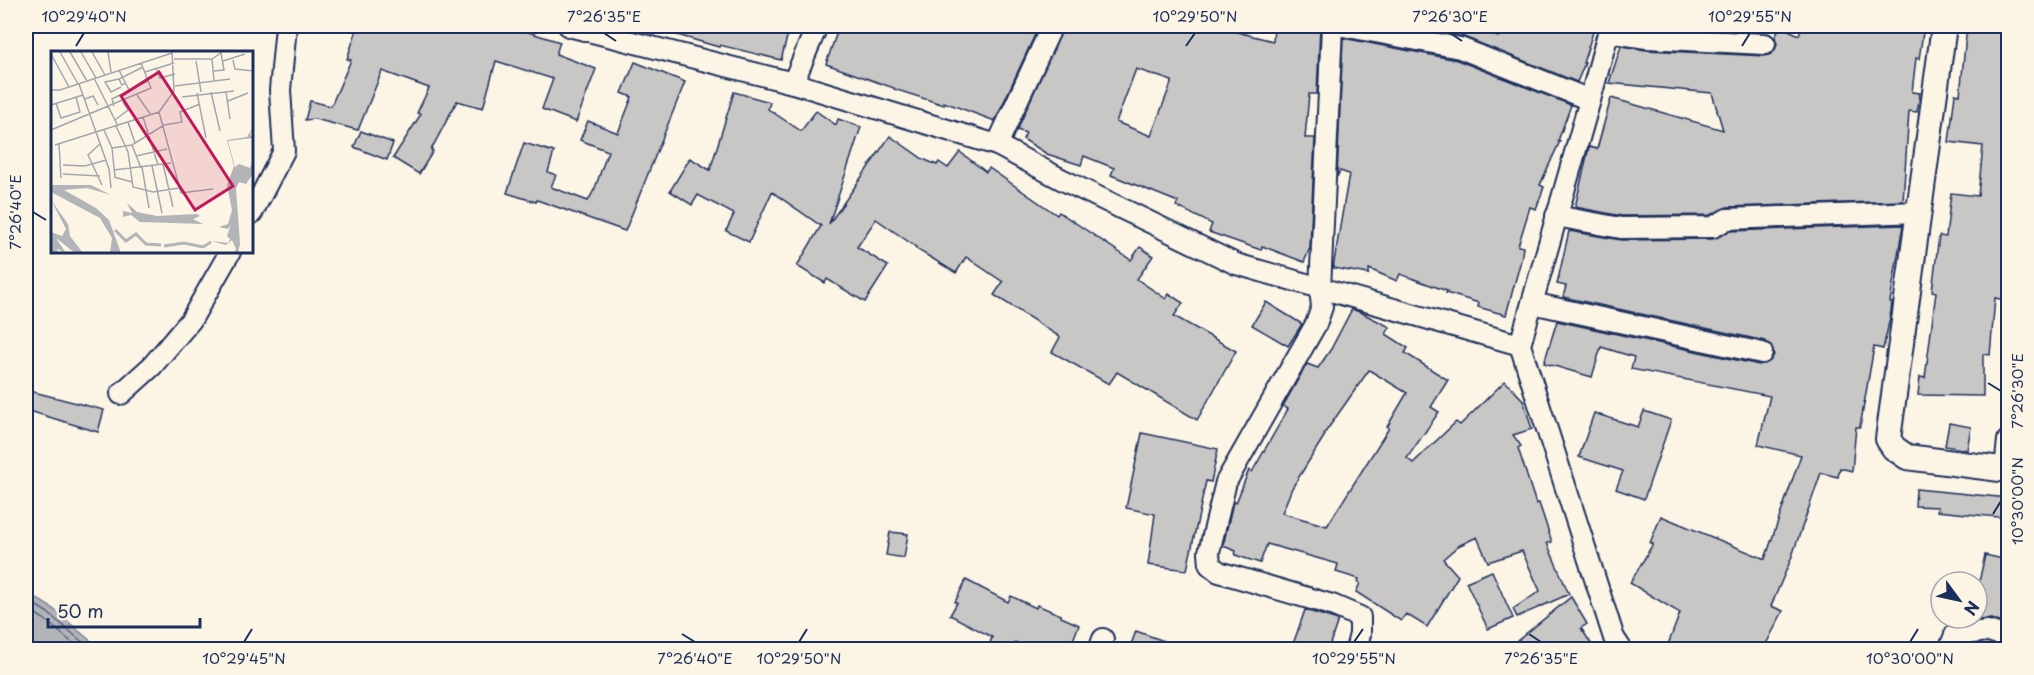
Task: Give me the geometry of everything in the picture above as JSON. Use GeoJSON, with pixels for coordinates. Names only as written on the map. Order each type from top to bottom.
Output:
{"type":"FeatureCollection","features":[{"type":"Feature","properties":{"kind":"street"},"geometry":{"type":"LineString","coordinates":[[254,209],[284,151],[280,90],[286,26]]}},
{"type":"Feature","properties":{"kind":"street"},"geometry":{"type":"LineString","coordinates":[[569,26],[793,83],[997,145],[1061,179],[1236,264],[1520,345]]}},
{"type":"Feature","properties":{"kind":"street"},"geometry":{"type":"LineString","coordinates":[[793,83],[817,26]]}},
{"type":"Feature","properties":{"kind":"street"},"geometry":{"type":"LineString","coordinates":[[997,145],[1052,26]]}},
{"type":"Feature","properties":{"kind":"street"},"geometry":{"type":"LineString","coordinates":[[1332,26],[1320,288],[1322,307],[1316,324],[1226,482],[1209,552],[1210,565],[1219,572],[1332,605],[1360,617],[1360,634],[1356,650]]}},
{"type":"Feature","properties":{"kind":"street"},"geometry":{"type":"LineString","coordinates":[[1343,26],[1461,48],[1590,100]]}},
{"type":"Feature","properties":{"kind":"street"},"geometry":{"type":"LineString","coordinates":[[1944,26],[1888,439],[1894,448],[1907,457],[2007,470],[2008,440]]}},
{"type":"Feature","properties":{"kind":"street"},"geometry":{"type":"LineString","coordinates":[[1622,650],[1614,638],[1520,345],[1609,29],[1676,40],[1765,44]]}},
{"type":"Feature","properties":{"kind":"street"},"geometry":{"type":"LineString","coordinates":[[1556,216],[1621,228],[1648,228],[1713,227],[1727,219],[1919,212]]}},
{"type":"Feature","properties":{"kind":"street"},"geometry":{"type":"LineString","coordinates":[[121,394],[152,366],[191,320],[229,254]]}},
{"type":"Feature","properties":{"kind":"street"},"geometry":{"type":"LineString","coordinates":[[1532,303],[1762,353]]}},
{"type":"Feature","properties":{"kind":"street"},"geometry":{"type":"LineString","coordinates":[[1948,650],[1956,635],[1988,631],[2008,636]]}},
{"type":"Feature","properties":{"kind":"water"},"geometry":{"type":"Polygon","coordinates":[[[26,592],[52,608],[100,649],[26,649],[26,592]]]}},
{"type":"Feature","properties":{"kind":"building"},"geometry":{"type":"Polygon","coordinates":[[[358,26],[509,26],[560,42],[556,54],[596,69],[576,122],[542,109],[553,79],[496,61],[483,108],[457,101],[419,174],[393,158],[421,114],[417,113],[429,88],[382,71],[358,130],[315,119],[305,120],[310,101],[331,106],[351,60],[347,59],[358,26]]]}},
{"type":"Feature","properties":{"kind":"building"},"geometry":{"type":"Polygon","coordinates":[[[661,26],[790,26],[781,60],[720,45],[719,47],[660,30],[661,26]]]}},
{"type":"Feature","properties":{"kind":"building"},"geometry":{"type":"Polygon","coordinates":[[[839,26],[1039,26],[995,121],[944,102],[944,105],[894,89],[826,64],[839,26]]]}},
{"type":"Feature","properties":{"kind":"building"},"geometry":{"type":"Polygon","coordinates":[[[1064,26],[1213,26],[1273,41],[1274,26],[1320,27],[1317,94],[1309,94],[1305,138],[1315,138],[1310,248],[1304,262],[1262,246],[1261,250],[1209,232],[1212,224],[1176,206],[1178,202],[1111,175],[1114,168],[1084,156],[1081,165],[1047,154],[1023,139],[1026,133],[1017,130],[1064,26]],[[1136,69],[1116,122],[1151,136],[1172,81],[1136,69]]]}},
{"type":"Feature","properties":{"kind":"building"},"geometry":{"type":"Polygon","coordinates":[[[1405,26],[1475,26],[1498,37],[1504,26],[1520,33],[1522,26],[1595,26],[1583,63],[1585,63],[1577,82],[1464,37],[1405,26]]]}},
{"type":"Feature","properties":{"kind":"building"},"geometry":{"type":"Polygon","coordinates":[[[1648,26],[1740,26],[1740,31],[1648,26]]]}},
{"type":"Feature","properties":{"kind":"building"},"geometry":{"type":"Polygon","coordinates":[[[1780,26],[1799,35],[1802,26],[1924,26],[1919,59],[1916,58],[1912,92],[1920,93],[1917,112],[1909,111],[1903,201],[1727,207],[1710,215],[1622,216],[1575,207],[1589,147],[1597,149],[1611,98],[1723,130],[1712,93],[1609,83],[1621,46],[1646,50],[1765,56],[1775,50],[1777,44],[1775,37],[1780,26]]]}},
{"type":"Feature","properties":{"kind":"building"},"geometry":{"type":"Polygon","coordinates":[[[1967,26],[2008,26],[2008,111],[2006,110],[2001,167],[2006,167],[2002,202],[2008,203],[2008,287],[2006,300],[1995,298],[1990,355],[1983,354],[1983,396],[1918,395],[1920,377],[1925,378],[1936,292],[1932,291],[1939,236],[1946,237],[1951,193],[1978,196],[1983,146],[1949,142],[1955,94],[1960,95],[1967,26]]]}},
{"type":"Feature","properties":{"kind":"building"},"geometry":{"type":"Polygon","coordinates":[[[1343,38],[1457,60],[1571,105],[1558,141],[1560,141],[1540,185],[1544,187],[1536,209],[1530,207],[1518,246],[1523,247],[1521,260],[1506,315],[1478,307],[1479,303],[1446,293],[1447,291],[1400,274],[1397,281],[1369,269],[1369,274],[1333,268],[1349,174],[1340,171],[1337,177],[1343,38]]]}},
{"type":"Feature","properties":{"kind":"building"},"geometry":{"type":"Polygon","coordinates":[[[635,62],[685,82],[625,231],[537,200],[536,202],[507,193],[524,143],[554,152],[548,172],[556,175],[551,187],[588,201],[608,151],[580,140],[588,121],[618,133],[632,97],[622,93],[635,62]]]}},
{"type":"Feature","properties":{"kind":"building"},"geometry":{"type":"Polygon","coordinates":[[[734,92],[770,102],[768,109],[801,131],[816,111],[836,125],[838,119],[861,127],[829,224],[890,136],[923,159],[937,165],[939,162],[948,168],[960,152],[986,172],[989,168],[1057,215],[1059,212],[1131,260],[1140,247],[1153,256],[1137,279],[1166,299],[1169,294],[1183,303],[1174,316],[1236,351],[1197,420],[1117,372],[1109,384],[1052,352],[1060,337],[994,295],[1003,282],[966,257],[956,273],[915,248],[876,219],[857,247],[888,266],[865,302],[827,279],[825,283],[797,266],[821,226],[772,192],[749,242],[726,231],[734,214],[698,195],[692,205],[670,191],[690,158],[710,170],[734,92]]]}},
{"type":"Feature","properties":{"kind":"building"},"geometry":{"type":"Polygon","coordinates":[[[361,131],[393,143],[387,160],[354,147],[361,131]]]}},
{"type":"Feature","properties":{"kind":"building"},"geometry":{"type":"Polygon","coordinates":[[[1903,225],[1890,302],[1892,303],[1890,318],[1883,349],[1874,347],[1860,427],[1856,427],[1852,471],[1840,468],[1838,477],[1821,473],[1791,559],[1771,606],[1783,611],[1763,650],[1666,650],[1680,613],[1630,583],[1653,544],[1650,543],[1661,516],[1765,559],[1801,455],[1758,445],[1770,396],[1631,369],[1634,357],[1601,347],[1592,377],[1544,363],[1557,321],[1759,365],[1770,361],[1774,355],[1770,345],[1765,341],[1563,297],[1566,286],[1557,284],[1569,231],[1621,240],[1713,239],[1730,231],[1903,225]]]}},
{"type":"Feature","properties":{"kind":"building"},"geometry":{"type":"Polygon","coordinates":[[[1266,302],[1302,324],[1288,346],[1252,325],[1266,302]]]}},
{"type":"Feature","properties":{"kind":"building"},"geometry":{"type":"Polygon","coordinates":[[[1352,309],[1390,327],[1386,334],[1408,348],[1405,353],[1448,380],[1431,407],[1439,412],[1407,458],[1413,463],[1456,422],[1460,425],[1505,381],[1523,400],[1532,429],[1513,435],[1521,446],[1518,448],[1536,504],[1539,503],[1552,542],[1547,543],[1569,594],[1517,617],[1513,609],[1540,591],[1522,551],[1488,562],[1477,537],[1458,546],[1443,559],[1458,576],[1427,627],[1406,614],[1401,621],[1356,592],[1360,583],[1359,579],[1336,572],[1338,564],[1267,544],[1260,563],[1235,555],[1236,551],[1223,546],[1233,502],[1236,503],[1249,470],[1252,472],[1288,409],[1283,406],[1307,364],[1318,368],[1352,309]],[[1369,370],[1324,434],[1292,488],[1282,513],[1327,526],[1389,428],[1387,427],[1407,393],[1369,370]]]}},
{"type":"Feature","properties":{"kind":"building"},"geometry":{"type":"Polygon","coordinates":[[[26,390],[104,410],[98,432],[26,410],[26,390]]]}},
{"type":"Feature","properties":{"kind":"building"},"geometry":{"type":"Polygon","coordinates":[[[1644,411],[1671,420],[1644,499],[1616,489],[1623,471],[1579,457],[1594,413],[1638,427],[1644,411]]]}},
{"type":"Feature","properties":{"kind":"building"},"geometry":{"type":"Polygon","coordinates":[[[1949,423],[1971,427],[1967,450],[1945,446],[1949,423]]]}},
{"type":"Feature","properties":{"kind":"building"},"geometry":{"type":"Polygon","coordinates":[[[1142,433],[1218,449],[1211,482],[1206,481],[1187,570],[1148,565],[1155,514],[1126,508],[1142,433]]]}},
{"type":"Feature","properties":{"kind":"building"},"geometry":{"type":"Polygon","coordinates":[[[1916,489],[2008,498],[2008,518],[1937,511],[1938,507],[1915,506],[1916,489]]]}},
{"type":"Feature","properties":{"kind":"building"},"geometry":{"type":"Polygon","coordinates":[[[890,532],[908,534],[904,558],[886,555],[890,532]]]}},
{"type":"Feature","properties":{"kind":"building"},"geometry":{"type":"Polygon","coordinates":[[[1985,555],[2008,560],[2008,625],[1989,619],[1989,570],[1982,570],[1985,555]]]}},
{"type":"Feature","properties":{"kind":"building"},"geometry":{"type":"Polygon","coordinates":[[[1492,571],[1513,618],[1488,629],[1466,582],[1492,571]]]}},
{"type":"Feature","properties":{"kind":"building"},"geometry":{"type":"Polygon","coordinates":[[[966,580],[1008,602],[1011,596],[1036,608],[1037,605],[1061,615],[1079,625],[1069,650],[1032,650],[1015,642],[1012,650],[1005,650],[990,643],[992,637],[950,615],[966,580]]]}},
{"type":"Feature","properties":{"kind":"building"},"geometry":{"type":"Polygon","coordinates":[[[1571,597],[1587,624],[1581,628],[1595,650],[1506,650],[1571,597]]]}},
{"type":"Feature","properties":{"kind":"building"},"geometry":{"type":"Polygon","coordinates":[[[1305,610],[1338,620],[1328,650],[1291,650],[1305,610]]]}},
{"type":"Feature","properties":{"kind":"building"},"geometry":{"type":"Polygon","coordinates":[[[1136,631],[1181,647],[1181,650],[1129,650],[1136,631]]]}}]}
